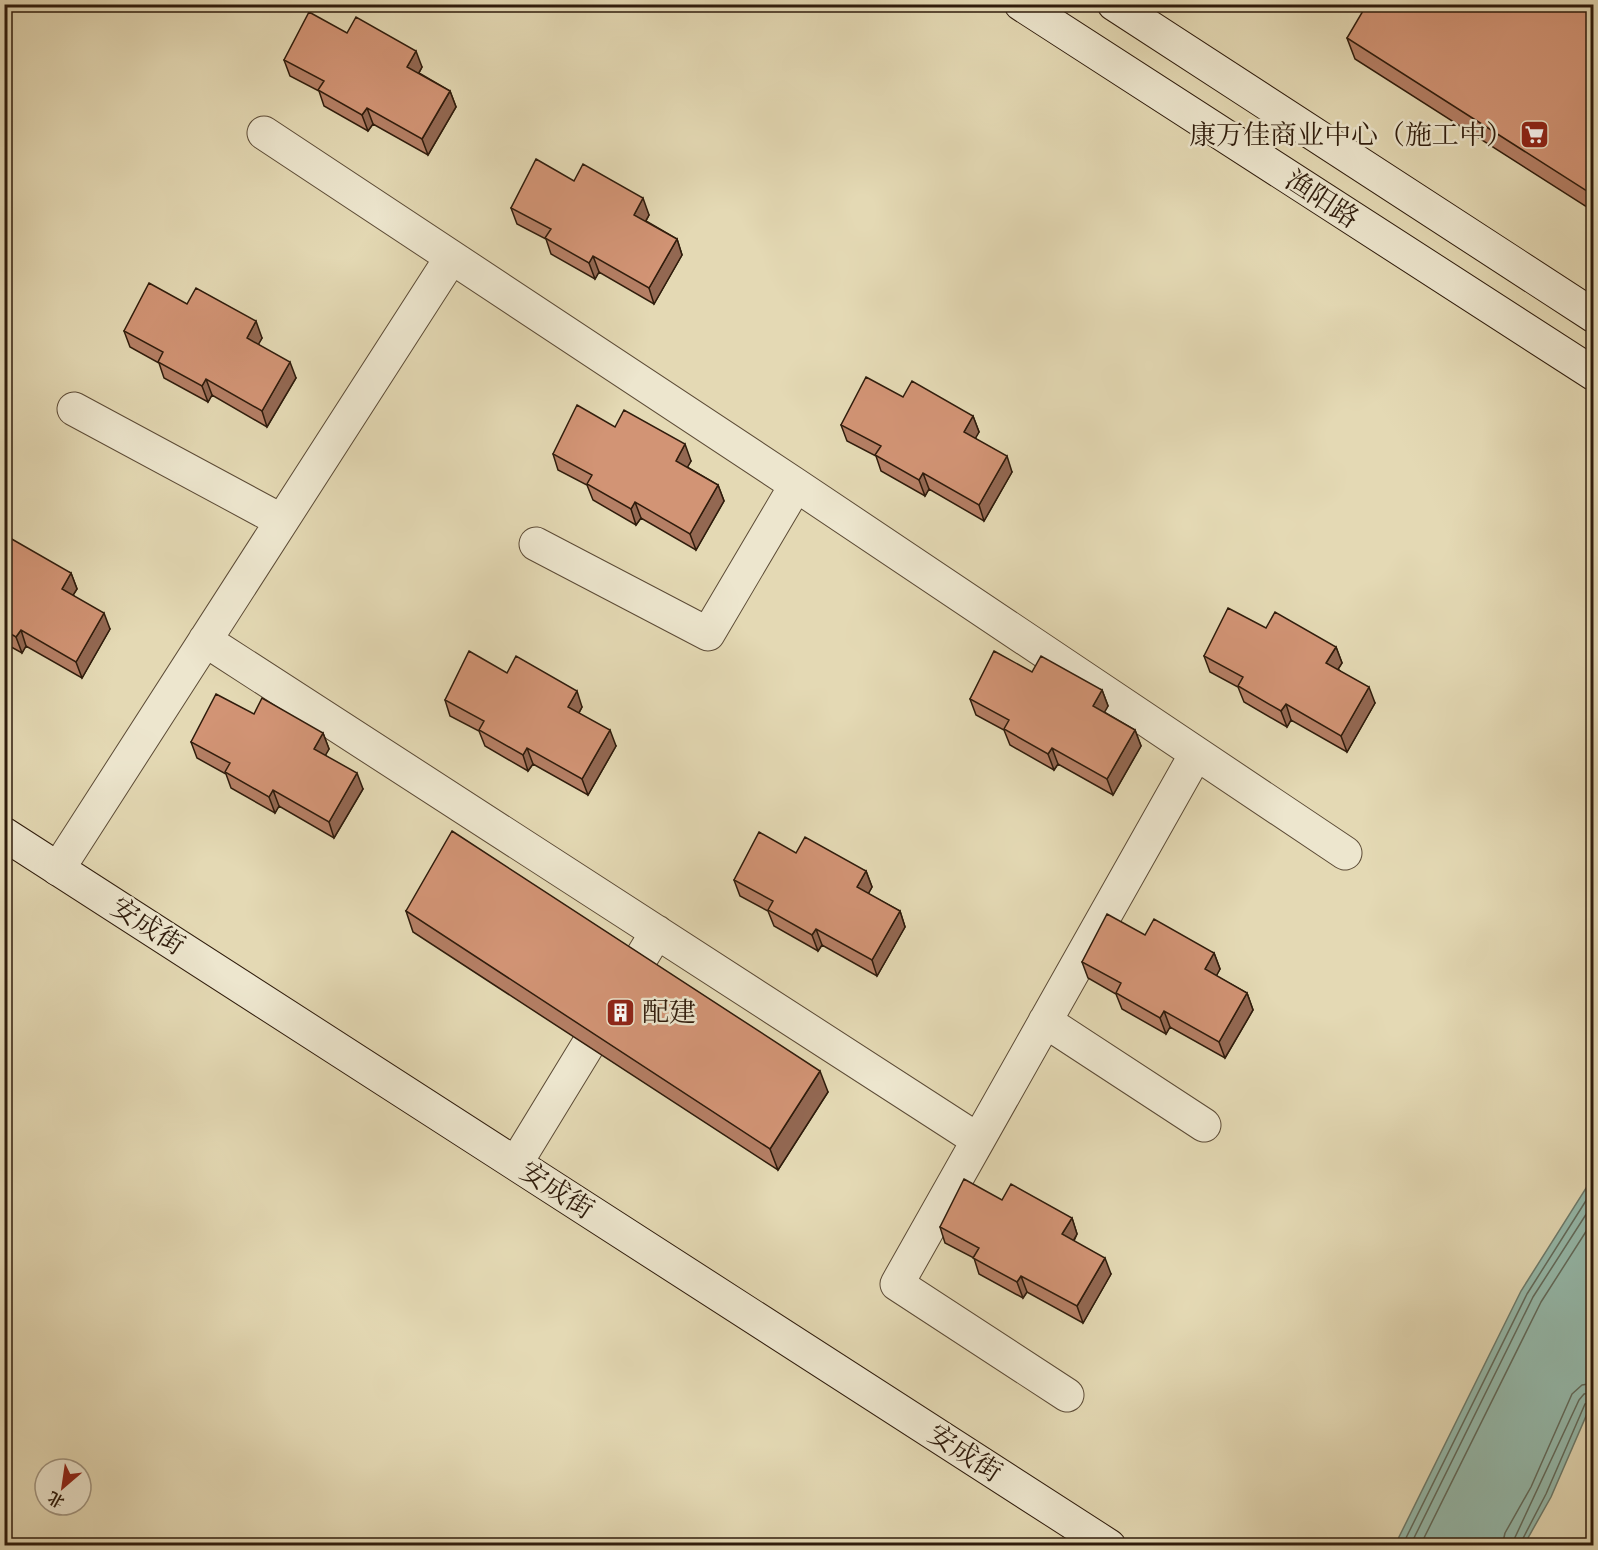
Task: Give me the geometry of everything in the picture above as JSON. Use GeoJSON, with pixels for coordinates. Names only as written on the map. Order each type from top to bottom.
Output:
{"type":"FeatureCollection","features":[{"type":"Feature","properties":{"kind":"street","name":"渔阳路"},"geometry":{"type":"LineString","coordinates":[[1021,4],[1593,374]]}},
{"type":"Feature","properties":{"kind":"street","name":"渔阳路"},"geometry":{"type":"LineString","coordinates":[[1114,4],[1593,316]]}},
{"type":"Feature","properties":{"kind":"street"},"geometry":{"type":"LineString","coordinates":[[264,133],[796,484],[1345,853]]}},
{"type":"Feature","properties":{"kind":"street"},"geometry":{"type":"LineString","coordinates":[[58,868],[451,258]]}},
{"type":"Feature","properties":{"kind":"street"},"geometry":{"type":"LineString","coordinates":[[74,409],[282,521]]}},
{"type":"Feature","properties":{"kind":"street"},"geometry":{"type":"LineString","coordinates":[[536,544],[708,634],[796,484]]}},
{"type":"Feature","properties":{"kind":"street"},"geometry":{"type":"LineString","coordinates":[[206,640],[978,1140]]}},
{"type":"Feature","properties":{"kind":"street"},"geometry":{"type":"LineString","coordinates":[[1067,1395],[897,1284],[1196,754]]}},
{"type":"Feature","properties":{"kind":"street","name":"安成街"},"geometry":{"type":"LineString","coordinates":[[4,834],[1109,1545]]}},
{"type":"Feature","properties":{"kind":"street"},"geometry":{"type":"LineString","coordinates":[[516,1163],[657,932]]}},
{"type":"Feature","properties":{"kind":"street"},"geometry":{"type":"LineString","coordinates":[[1045,1022],[1204,1125]]}},
{"type":"Feature","properties":{"kind":"water"},"geometry":{"type":"Polygon","coordinates":[[[1593,1177],[1593,1400],[1551,1497],[1524,1545],[1395,1545],[1521,1291],[1593,1177]]]}},
{"type":"Feature","properties":{"kind":"building","name":"康万佳商业中心（施工中）"},"geometry":{"type":"Polygon","coordinates":[[[1367,4],[1593,4],[1593,195],[1347,38],[1367,4]]]}},
{"type":"Feature","properties":{"kind":"building"},"geometry":{"type":"Polygon","coordinates":[[[309,12],[347,33],[356,17],[416,51],[407,67],[450,91],[422,139],[367,108],[362,115],[318,90],[324,81],[284,60],[309,12]]]}},
{"type":"Feature","properties":{"kind":"building"},"geometry":{"type":"Polygon","coordinates":[[[536,159],[574,181],[583,164],[643,198],[634,215],[677,239],[649,288],[593,256],[589,263],[545,238],[551,229],[511,208],[536,159]]]}},
{"type":"Feature","properties":{"kind":"building"},"geometry":{"type":"Polygon","coordinates":[[[149,283],[187,304],[196,288],[256,321],[247,338],[290,362],[262,411],[206,379],[202,386],[158,362],[163,352],[124,331],[149,283]]]}},
{"type":"Feature","properties":{"kind":"building"},"geometry":{"type":"Polygon","coordinates":[[[866,377],[903,397],[912,381],[973,416],[964,432],[1007,456],[979,505],[923,473],[919,480],[875,455],[881,446],[841,425],[866,377]]]}},
{"type":"Feature","properties":{"kind":"building"},"geometry":{"type":"Polygon","coordinates":[[[577,405],[615,427],[624,410],[685,444],[676,461],[718,485],[690,534],[635,502],[631,509],[587,484],[592,475],[553,454],[577,405]]]}},
{"type":"Feature","properties":{"kind":"building"},"geometry":{"type":"Polygon","coordinates":[[[10,538],[71,573],[62,589],[104,613],[76,662],[21,630],[16,637],[4,630],[4,548],[10,538]]]}},
{"type":"Feature","properties":{"kind":"building"},"geometry":{"type":"Polygon","coordinates":[[[1228,608],[1266,628],[1275,612],[1336,647],[1326,663],[1369,687],[1341,736],[1286,704],[1281,711],[1238,686],[1243,677],[1204,656],[1228,608]]]}},
{"type":"Feature","properties":{"kind":"building"},"geometry":{"type":"Polygon","coordinates":[[[469,651],[507,673],[516,656],[577,691],[568,707],[610,730],[582,779],[527,748],[523,755],[479,730],[484,721],[445,700],[469,651]]]}},
{"type":"Feature","properties":{"kind":"building"},"geometry":{"type":"Polygon","coordinates":[[[994,651],[1032,672],[1041,656],[1102,690],[1093,706],[1135,730],[1107,779],[1052,748],[1048,754],[1004,729],[1009,720],[970,699],[994,651]]]}},
{"type":"Feature","properties":{"kind":"building"},"geometry":{"type":"Polygon","coordinates":[[[216,694],[254,714],[262,698],[323,733],[314,749],[357,773],[329,822],[273,790],[269,797],[225,772],[230,763],[191,742],[216,694]]]}},
{"type":"Feature","properties":{"kind":"building","name":"配建"},"geometry":{"type":"Polygon","coordinates":[[[452,831],[820,1071],[770,1149],[406,911],[452,831]]]}},
{"type":"Feature","properties":{"kind":"building"},"geometry":{"type":"Polygon","coordinates":[[[759,832],[796,853],[805,837],[866,871],[857,887],[900,911],[872,960],[816,929],[812,935],[768,910],[773,901],[734,880],[759,832]]]}},
{"type":"Feature","properties":{"kind":"building"},"geometry":{"type":"Polygon","coordinates":[[[1107,914],[1145,935],[1154,919],[1214,953],[1205,969],[1247,993],[1219,1042],[1164,1011],[1160,1018],[1116,993],[1121,983],[1082,962],[1107,914]]]}},
{"type":"Feature","properties":{"kind":"building"},"geometry":{"type":"Polygon","coordinates":[[[964,1179],[1002,1200],[1011,1184],[1072,1218],[1062,1234],[1105,1258],[1077,1306],[1021,1276],[1017,1282],[973,1258],[979,1248],[940,1227],[964,1179]]]}},
{"type":"Feature","properties":{"kind":"place","name":"康万佳商业中心（施工中）"},"geometry":{"type":"Point","coordinates":[1534,135]}},
{"type":"Feature","properties":{"kind":"place","name":"配建"},"geometry":{"type":"Point","coordinates":[621,1012]}}]}
